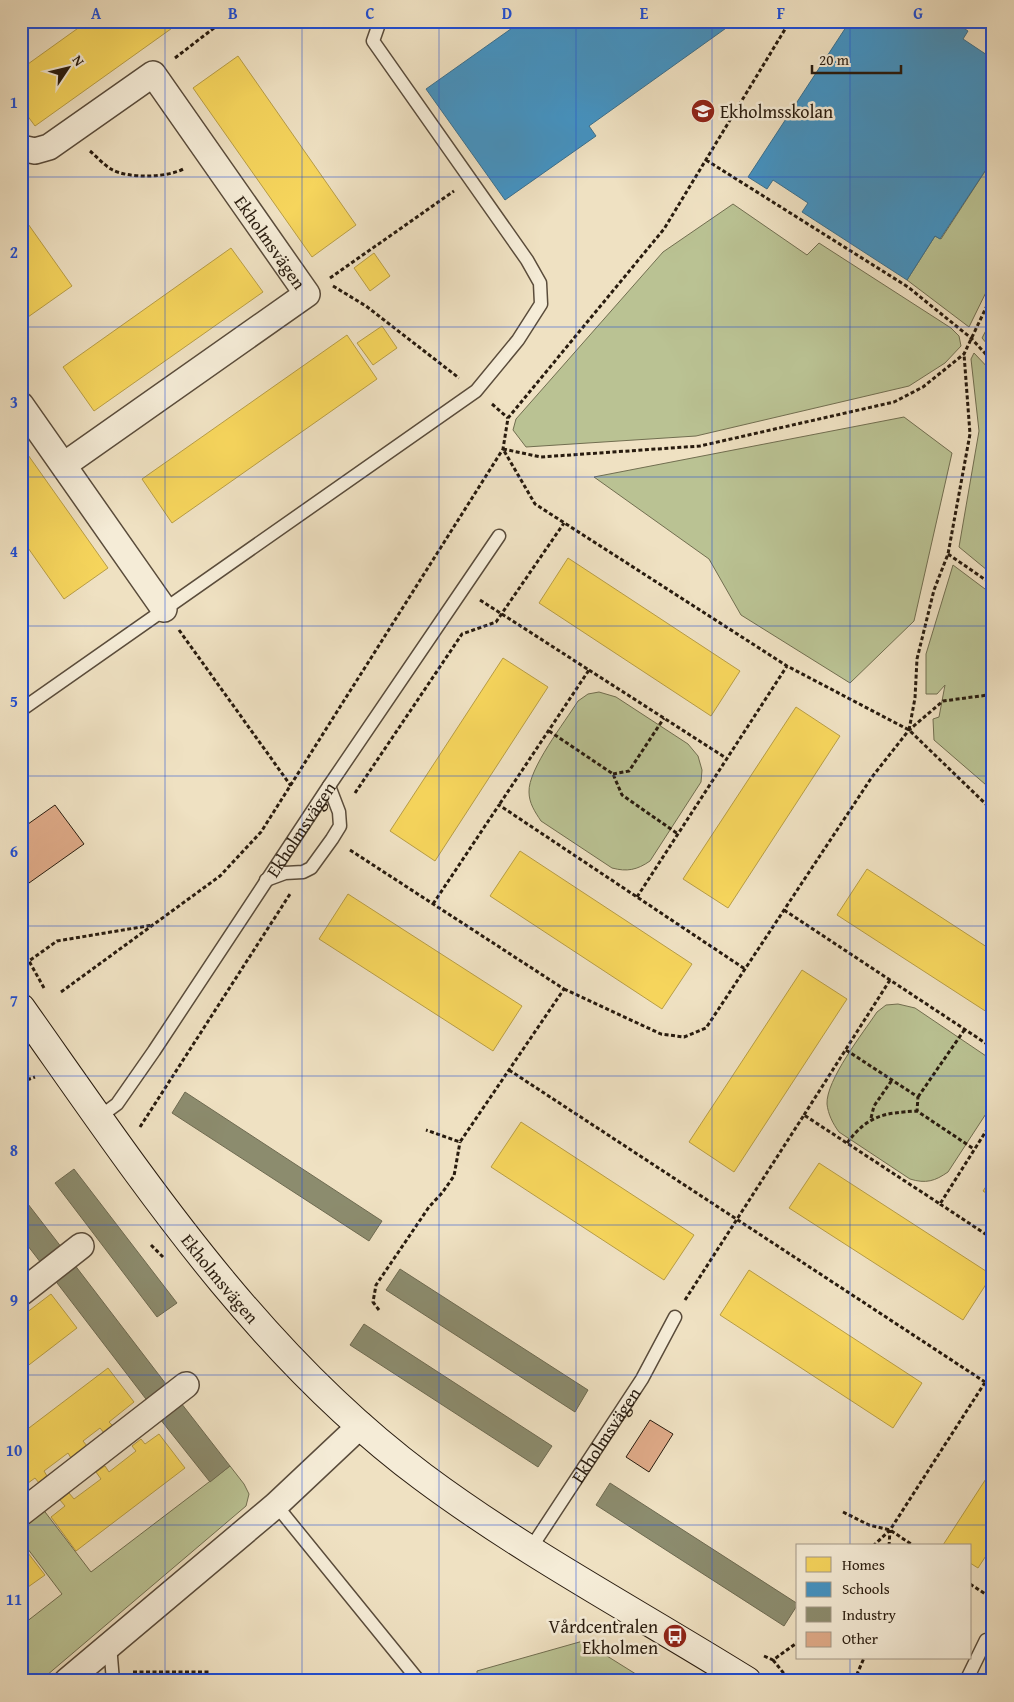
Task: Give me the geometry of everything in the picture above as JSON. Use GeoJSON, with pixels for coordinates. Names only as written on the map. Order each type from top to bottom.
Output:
{"type":"FeatureCollection","features":[{"type":"Feature","properties":{"kind":"street"},"geometry":{"type":"LineString","coordinates":[[21,148],[35,151],[49,147],[153,74]]}},
{"type":"Feature","properties":{"kind":"street","name":"Ekholmsvägen"},"geometry":{"type":"LineString","coordinates":[[64,465],[307,294],[153,74]]}},
{"type":"Feature","properties":{"kind":"street"},"geometry":{"type":"LineString","coordinates":[[21,405],[164,610]]}},
{"type":"Feature","properties":{"kind":"street","name":"Ekholmsvägen"},"geometry":{"type":"LineString","coordinates":[[21,1008],[169,1217],[228,1290],[263,1331],[361,1425],[423,1477],[529,1551],[675,1636],[746,1681]]}},
{"type":"Feature","properties":{"kind":"street"},"geometry":{"type":"LineString","coordinates":[[21,1293],[81,1246]]}},
{"type":"Feature","properties":{"kind":"street"},"geometry":{"type":"LineString","coordinates":[[24,1504],[186,1385]]}},
{"type":"Feature","properties":{"kind":"street"},"geometry":{"type":"LineString","coordinates":[[67,1681],[276,1505],[361,1425]]}},
{"type":"Feature","properties":{"kind":"lane"},"geometry":{"type":"LineString","coordinates":[[21,710],[476,391],[518,340],[541,304],[540,283],[527,260],[373,41],[380,21]]}},
{"type":"Feature","properties":{"kind":"lane","name":"Ekholmsvägen"},"geometry":{"type":"LineString","coordinates":[[98,1118],[117,1104],[149,1059],[266,880],[499,536]]}},
{"type":"Feature","properties":{"kind":"lane"},"geometry":{"type":"LineString","coordinates":[[266,880],[286,873],[303,872],[311,868],[332,839],[340,826],[339,812],[329,786]]}},
{"type":"Feature","properties":{"kind":"lane","name":"Ekholmsvägen"},"geometry":{"type":"LineString","coordinates":[[529,1551],[642,1379],[675,1317]]}},
{"type":"Feature","properties":{"kind":"lane"},"geometry":{"type":"LineString","coordinates":[[276,1505],[419,1681]]}},
{"type":"Feature","properties":{"kind":"lane"},"geometry":{"type":"LineString","coordinates":[[966,1681],[986,1640]]}},
{"type":"Feature","properties":{"kind":"lane"},"geometry":{"type":"LineString","coordinates":[[110,1645],[112,1676]]}},
{"type":"Feature","properties":{"kind":"path"},"geometry":{"type":"LineString","coordinates":[[153,74],[223,21]]}},
{"type":"Feature","properties":{"kind":"path"},"geometry":{"type":"LineString","coordinates":[[61,992],[220,876],[261,832],[503,449],[508,418],[664,229],[790,21]]}},
{"type":"Feature","properties":{"kind":"path"},"geometry":{"type":"LineString","coordinates":[[75,129],[86,148],[112,170],[144,177],[178,172],[208,153]]}},
{"type":"Feature","properties":{"kind":"path"},"geometry":{"type":"LineString","coordinates":[[706,160],[908,287],[971,338],[993,362]]}},
{"type":"Feature","properties":{"kind":"path"},"geometry":{"type":"LineString","coordinates":[[470,180],[325,281],[366,306],[476,391]]}},
{"type":"Feature","properties":{"kind":"path"},"geometry":{"type":"LineString","coordinates":[[503,449],[541,457],[700,446],[894,402],[923,387],[964,354],[993,293]]}},
{"type":"Feature","properties":{"kind":"path"},"geometry":{"type":"LineString","coordinates":[[909,730],[915,698],[917,659],[934,590],[948,554],[970,434],[964,354]]}},
{"type":"Feature","properties":{"kind":"path"},"geometry":{"type":"LineString","coordinates":[[503,449],[535,504],[787,666],[909,730],[993,811]]}},
{"type":"Feature","properties":{"kind":"path"},"geometry":{"type":"LineString","coordinates":[[502,614],[564,523]]}},
{"type":"Feature","properties":{"kind":"path"},"geometry":{"type":"LineString","coordinates":[[948,554],[993,585]]}},
{"type":"Feature","properties":{"kind":"path"},"geometry":{"type":"LineString","coordinates":[[463,589],[726,758]]}},
{"type":"Feature","properties":{"kind":"path"},"geometry":{"type":"LineString","coordinates":[[164,610],[291,786]]}},
{"type":"Feature","properties":{"kind":"path"},"geometry":{"type":"LineString","coordinates":[[637,897],[787,666]]}},
{"type":"Feature","properties":{"kind":"path"},"geometry":{"type":"LineString","coordinates":[[433,904],[589,670]]}},
{"type":"Feature","properties":{"kind":"path"},"geometry":{"type":"LineString","coordinates":[[332,839],[564,989],[661,1034],[684,1036],[706,1028],[872,777],[909,730],[944,701],[988,695],[993,690]]}},
{"type":"Feature","properties":{"kind":"path"},"geometry":{"type":"LineString","coordinates":[[613,774],[629,771],[664,718]]}},
{"type":"Feature","properties":{"kind":"path"},"geometry":{"type":"LineString","coordinates":[[548,731],[613,774],[622,795],[678,834]]}},
{"type":"Feature","properties":{"kind":"path"},"geometry":{"type":"LineString","coordinates":[[499,804],[745,969]]}},
{"type":"Feature","properties":{"kind":"path"},"geometry":{"type":"LineString","coordinates":[[784,910],[993,1048]]}},
{"type":"Feature","properties":{"kind":"path"},"geometry":{"type":"LineString","coordinates":[[46,992],[29,961],[57,941],[154,925]]}},
{"type":"Feature","properties":{"kind":"path"},"geometry":{"type":"LineString","coordinates":[[675,1317],[736,1218],[890,980]]}},
{"type":"Feature","properties":{"kind":"path"},"geometry":{"type":"LineString","coordinates":[[379,1310],[373,1302],[376,1285],[429,1207],[442,1194],[454,1176],[460,1142],[564,989]]}},
{"type":"Feature","properties":{"kind":"path"},"geometry":{"type":"LineString","coordinates":[[917,1111],[918,1097],[964,1029]]}},
{"type":"Feature","properties":{"kind":"path"},"geometry":{"type":"LineString","coordinates":[[846,1050],[918,1097]]}},
{"type":"Feature","properties":{"kind":"path"},"geometry":{"type":"LineString","coordinates":[[509,1070],[985,1382]]}},
{"type":"Feature","properties":{"kind":"path"},"geometry":{"type":"LineString","coordinates":[[871,1119],[874,1106],[892,1080]]}},
{"type":"Feature","properties":{"kind":"path"},"geometry":{"type":"LineString","coordinates":[[847,1143],[858,1128],[871,1119],[894,1112],[917,1111],[974,1149]]}},
{"type":"Feature","properties":{"kind":"path"},"geometry":{"type":"LineString","coordinates":[[804,1115],[993,1238]]}},
{"type":"Feature","properties":{"kind":"path"},"geometry":{"type":"LineString","coordinates":[[940,1204],[993,1120]]}},
{"type":"Feature","properties":{"kind":"path"},"geometry":{"type":"LineString","coordinates":[[426,1130],[460,1142]]}},
{"type":"Feature","properties":{"kind":"path"},"geometry":{"type":"LineString","coordinates":[[875,1544],[890,1530],[993,1370]]}},
{"type":"Feature","properties":{"kind":"path"},"geometry":{"type":"LineString","coordinates":[[843,1512],[869,1525],[890,1530],[911,1544]]}},
{"type":"Feature","properties":{"kind":"path"},"geometry":{"type":"LineString","coordinates":[[890,1530],[890,1544]]}},
{"type":"Feature","properties":{"kind":"path"},"geometry":{"type":"LineString","coordinates":[[972,1585],[993,1599]]}},
{"type":"Feature","properties":{"kind":"path"},"geometry":{"type":"LineString","coordinates":[[773,1660],[796,1643]]}},
{"type":"Feature","properties":{"kind":"path"},"geometry":{"type":"LineString","coordinates":[[761,1654],[773,1660],[790,1681]]}},
{"type":"Feature","properties":{"kind":"path"},"geometry":{"type":"LineString","coordinates":[[854,1681],[863,1660]]}},
{"type":"Feature","properties":{"kind":"path"},"geometry":{"type":"LineString","coordinates":[[112,1676],[210,1672]]}},
{"type":"Feature","properties":{"kind":"green space"},"geometry":{"type":"Polygon","coordinates":[[[993,159],[993,278],[969,327],[907,280],[935,236],[941,239],[993,159]]]}},
{"type":"Feature","properties":{"kind":"green space"},"geometry":{"type":"Polygon","coordinates":[[[733,204],[807,255],[819,243],[951,328],[959,336],[961,346],[945,363],[909,386],[696,436],[526,447],[513,430],[516,419],[663,252],[733,204]]]}},
{"type":"Feature","properties":{"kind":"green space"},"geometry":{"type":"Polygon","coordinates":[[[993,317],[993,351],[982,338],[993,317]]]}},
{"type":"Feature","properties":{"kind":"green space"},"geometry":{"type":"Polygon","coordinates":[[[974,353],[993,373],[993,575],[959,547],[979,431],[971,359],[974,353]]]}},
{"type":"Feature","properties":{"kind":"green space"},"geometry":{"type":"Polygon","coordinates":[[[904,417],[952,453],[914,621],[850,683],[741,615],[709,559],[594,477],[904,417]]]}},
{"type":"Feature","properties":{"kind":"green space"},"geometry":{"type":"Polygon","coordinates":[[[953,565],[993,595],[993,791],[934,740],[933,719],[939,717],[945,685],[937,694],[926,694],[926,654],[953,565]]]}},
{"type":"Feature","properties":{"kind":"green space"},"geometry":{"type":"Polygon","coordinates":[[[599,692],[616,697],[688,744],[698,756],[702,770],[701,782],[650,861],[632,869],[612,868],[541,821],[529,796],[530,782],[534,771],[578,701],[588,694],[599,692]]]}},
{"type":"Feature","properties":{"kind":"green space"},"geometry":{"type":"Polygon","coordinates":[[[898,1004],[915,1008],[986,1056],[993,1063],[993,1103],[948,1172],[930,1181],[910,1179],[839,1132],[831,1119],[827,1104],[832,1082],[877,1012],[886,1005],[898,1004]]]}},
{"type":"Feature","properties":{"kind":"green space"},"geometry":{"type":"Polygon","coordinates":[[[230,1466],[249,1494],[246,1506],[40,1681],[21,1681],[21,1626],[62,1594],[21,1540],[21,1524],[42,1508],[91,1572],[230,1466]]]}},
{"type":"Feature","properties":{"kind":"green space"},"geometry":{"type":"Polygon","coordinates":[[[583,1641],[647,1681],[477,1681],[477,1671],[583,1641]]]}},
{"type":"Feature","properties":{"kind":"building: Homes"},"geometry":{"type":"Polygon","coordinates":[[[88,21],[182,21],[35,126],[21,107],[21,69],[88,21]]]}},
{"type":"Feature","properties":{"kind":"building: Homes"},"geometry":{"type":"Polygon","coordinates":[[[296,21],[310,21],[301,28],[296,21]]]}},
{"type":"Feature","properties":{"kind":"building: Homes"},"geometry":{"type":"Polygon","coordinates":[[[238,56],[356,225],[312,257],[193,88],[238,56]]]}},
{"type":"Feature","properties":{"kind":"building: Homes"},"geometry":{"type":"Polygon","coordinates":[[[21,214],[72,286],[28,317],[21,307],[21,214]]]}},
{"type":"Feature","properties":{"kind":"building: Homes"},"geometry":{"type":"Polygon","coordinates":[[[231,248],[263,292],[94,411],[63,367],[231,248]]]}},
{"type":"Feature","properties":{"kind":"building: Homes"},"geometry":{"type":"Polygon","coordinates":[[[374,253],[390,276],[370,291],[354,268],[374,253]]]}},
{"type":"Feature","properties":{"kind":"building: Homes"},"geometry":{"type":"Polygon","coordinates":[[[382,326],[397,348],[373,365],[357,343],[382,326]]]}},
{"type":"Feature","properties":{"kind":"building: Homes"},"geometry":{"type":"Polygon","coordinates":[[[347,335],[377,379],[172,523],[142,479],[347,335]]]}},
{"type":"Feature","properties":{"kind":"building: Homes"},"geometry":{"type":"Polygon","coordinates":[[[21,445],[108,568],[64,599],[21,538],[21,445]]]}},
{"type":"Feature","properties":{"kind":"building: Homes"},"geometry":{"type":"Polygon","coordinates":[[[568,558],[740,671],[711,716],[539,603],[568,558]]]}},
{"type":"Feature","properties":{"kind":"building: Homes"},"geometry":{"type":"Polygon","coordinates":[[[503,658],[548,687],[435,861],[390,831],[503,658]]]}},
{"type":"Feature","properties":{"kind":"building: Homes"},"geometry":{"type":"Polygon","coordinates":[[[796,707],[840,736],[728,908],[683,879],[796,707]]]}},
{"type":"Feature","properties":{"kind":"building: Homes"},"geometry":{"type":"Polygon","coordinates":[[[520,851],[692,964],[662,1009],[490,896],[520,851]]]}},
{"type":"Feature","properties":{"kind":"building: Homes"},"geometry":{"type":"Polygon","coordinates":[[[867,869],[993,951],[993,1016],[837,915],[867,869]]]}},
{"type":"Feature","properties":{"kind":"building: Homes"},"geometry":{"type":"Polygon","coordinates":[[[348,894],[522,1006],[493,1051],[319,939],[348,894]]]}},
{"type":"Feature","properties":{"kind":"building: Homes"},"geometry":{"type":"Polygon","coordinates":[[[802,970],[847,999],[734,1172],[689,1142],[802,970]]]}},
{"type":"Feature","properties":{"kind":"building: Homes"},"geometry":{"type":"Polygon","coordinates":[[[521,1122],[694,1235],[664,1280],[491,1167],[521,1122]]]}},
{"type":"Feature","properties":{"kind":"building: Homes"},"geometry":{"type":"Polygon","coordinates":[[[819,1163],[992,1275],[963,1320],[789,1208],[819,1163]]]}},
{"type":"Feature","properties":{"kind":"building: Homes"},"geometry":{"type":"Polygon","coordinates":[[[993,1176],[993,1198],[983,1191],[993,1176]]]}},
{"type":"Feature","properties":{"kind":"building: Homes"},"geometry":{"type":"Polygon","coordinates":[[[749,1270],[922,1383],[893,1428],[720,1315],[749,1270]]]}},
{"type":"Feature","properties":{"kind":"building: Homes"},"geometry":{"type":"Polygon","coordinates":[[[51,1294],[77,1328],[21,1371],[21,1309],[26,1313],[51,1294]]]}},
{"type":"Feature","properties":{"kind":"building: Homes"},"geometry":{"type":"Polygon","coordinates":[[[108,1368],[134,1402],[109,1422],[113,1426],[104,1433],[100,1428],[83,1441],[87,1446],[71,1458],[68,1453],[44,1471],[47,1476],[39,1483],[35,1478],[24,1486],[21,1482],[21,1434],[108,1368]]]}},
{"type":"Feature","properties":{"kind":"building: Homes"},"geometry":{"type":"Polygon","coordinates":[[[159,1434],[185,1468],[76,1551],[51,1517],[65,1506],[60,1500],[69,1493],[74,1499],[101,1479],[96,1472],[105,1466],[109,1472],[136,1451],[132,1446],[141,1439],[145,1444],[159,1434]]]}},
{"type":"Feature","properties":{"kind":"building: Homes"},"geometry":{"type":"Polygon","coordinates":[[[993,1468],[993,1545],[978,1568],[972,1564],[972,1544],[944,1544],[993,1468]]]}},
{"type":"Feature","properties":{"kind":"building: Homes"},"geometry":{"type":"Polygon","coordinates":[[[21,1544],[45,1575],[21,1592],[21,1544]]]}},
{"type":"Feature","properties":{"kind":"building: Schools"},"geometry":{"type":"Polygon","coordinates":[[[512,21],[585,21],[586,23],[589,21],[736,21],[589,126],[596,136],[505,200],[426,89],[515,26],[512,21]]]}},
{"type":"Feature","properties":{"kind":"building: Schools"},"geometry":{"type":"Polygon","coordinates":[[[850,21],[953,21],[968,31],[963,39],[993,59],[993,159],[940,239],[935,236],[907,280],[802,212],[808,203],[773,180],[767,189],[748,177],[850,21]]]}},
{"type":"Feature","properties":{"kind":"building: Industry"},"geometry":{"type":"Polygon","coordinates":[[[185,1092],[382,1221],[369,1241],[172,1113],[185,1092]]]}},
{"type":"Feature","properties":{"kind":"building: Industry"},"geometry":{"type":"Polygon","coordinates":[[[74,1169],[177,1303],[157,1317],[55,1183],[74,1169]]]}},
{"type":"Feature","properties":{"kind":"building: Industry"},"geometry":{"type":"Polygon","coordinates":[[[21,1195],[62,1248],[41,1263],[21,1237],[21,1195]]]}},
{"type":"Feature","properties":{"kind":"building: Industry"},"geometry":{"type":"Polygon","coordinates":[[[74,1264],[169,1388],[149,1403],[54,1279],[74,1264]]]}},
{"type":"Feature","properties":{"kind":"building: Industry"},"geometry":{"type":"Polygon","coordinates":[[[400,1269],[588,1390],[575,1412],[386,1290],[400,1269]]]}},
{"type":"Feature","properties":{"kind":"building: Industry"},"geometry":{"type":"Polygon","coordinates":[[[364,1324],[552,1446],[538,1467],[350,1345],[364,1324]]]}},
{"type":"Feature","properties":{"kind":"building: Industry"},"geometry":{"type":"Polygon","coordinates":[[[181,1403],[230,1466],[210,1482],[160,1419],[181,1403]]]}},
{"type":"Feature","properties":{"kind":"building: Industry"},"geometry":{"type":"Polygon","coordinates":[[[610,1483],[796,1603],[796,1607],[784,1626],[596,1505],[610,1483]]]}},
{"type":"Feature","properties":{"kind":"building: Other"},"geometry":{"type":"Polygon","coordinates":[[[55,805],[84,844],[29,883],[21,872],[21,829],[55,805]]]}},
{"type":"Feature","properties":{"kind":"building: Other"},"geometry":{"type":"Polygon","coordinates":[[[650,1420],[673,1434],[649,1472],[626,1457],[650,1420]]]}},
{"type":"Feature","properties":{"kind":"place","name":"Ekholmsskolan"},"geometry":{"type":"Point","coordinates":[703,111]}},
{"type":"Feature","properties":{"kind":"place","name":"Vårdcentralen Ekholmen"},"geometry":{"type":"Point","coordinates":[675,1636]}}]}
